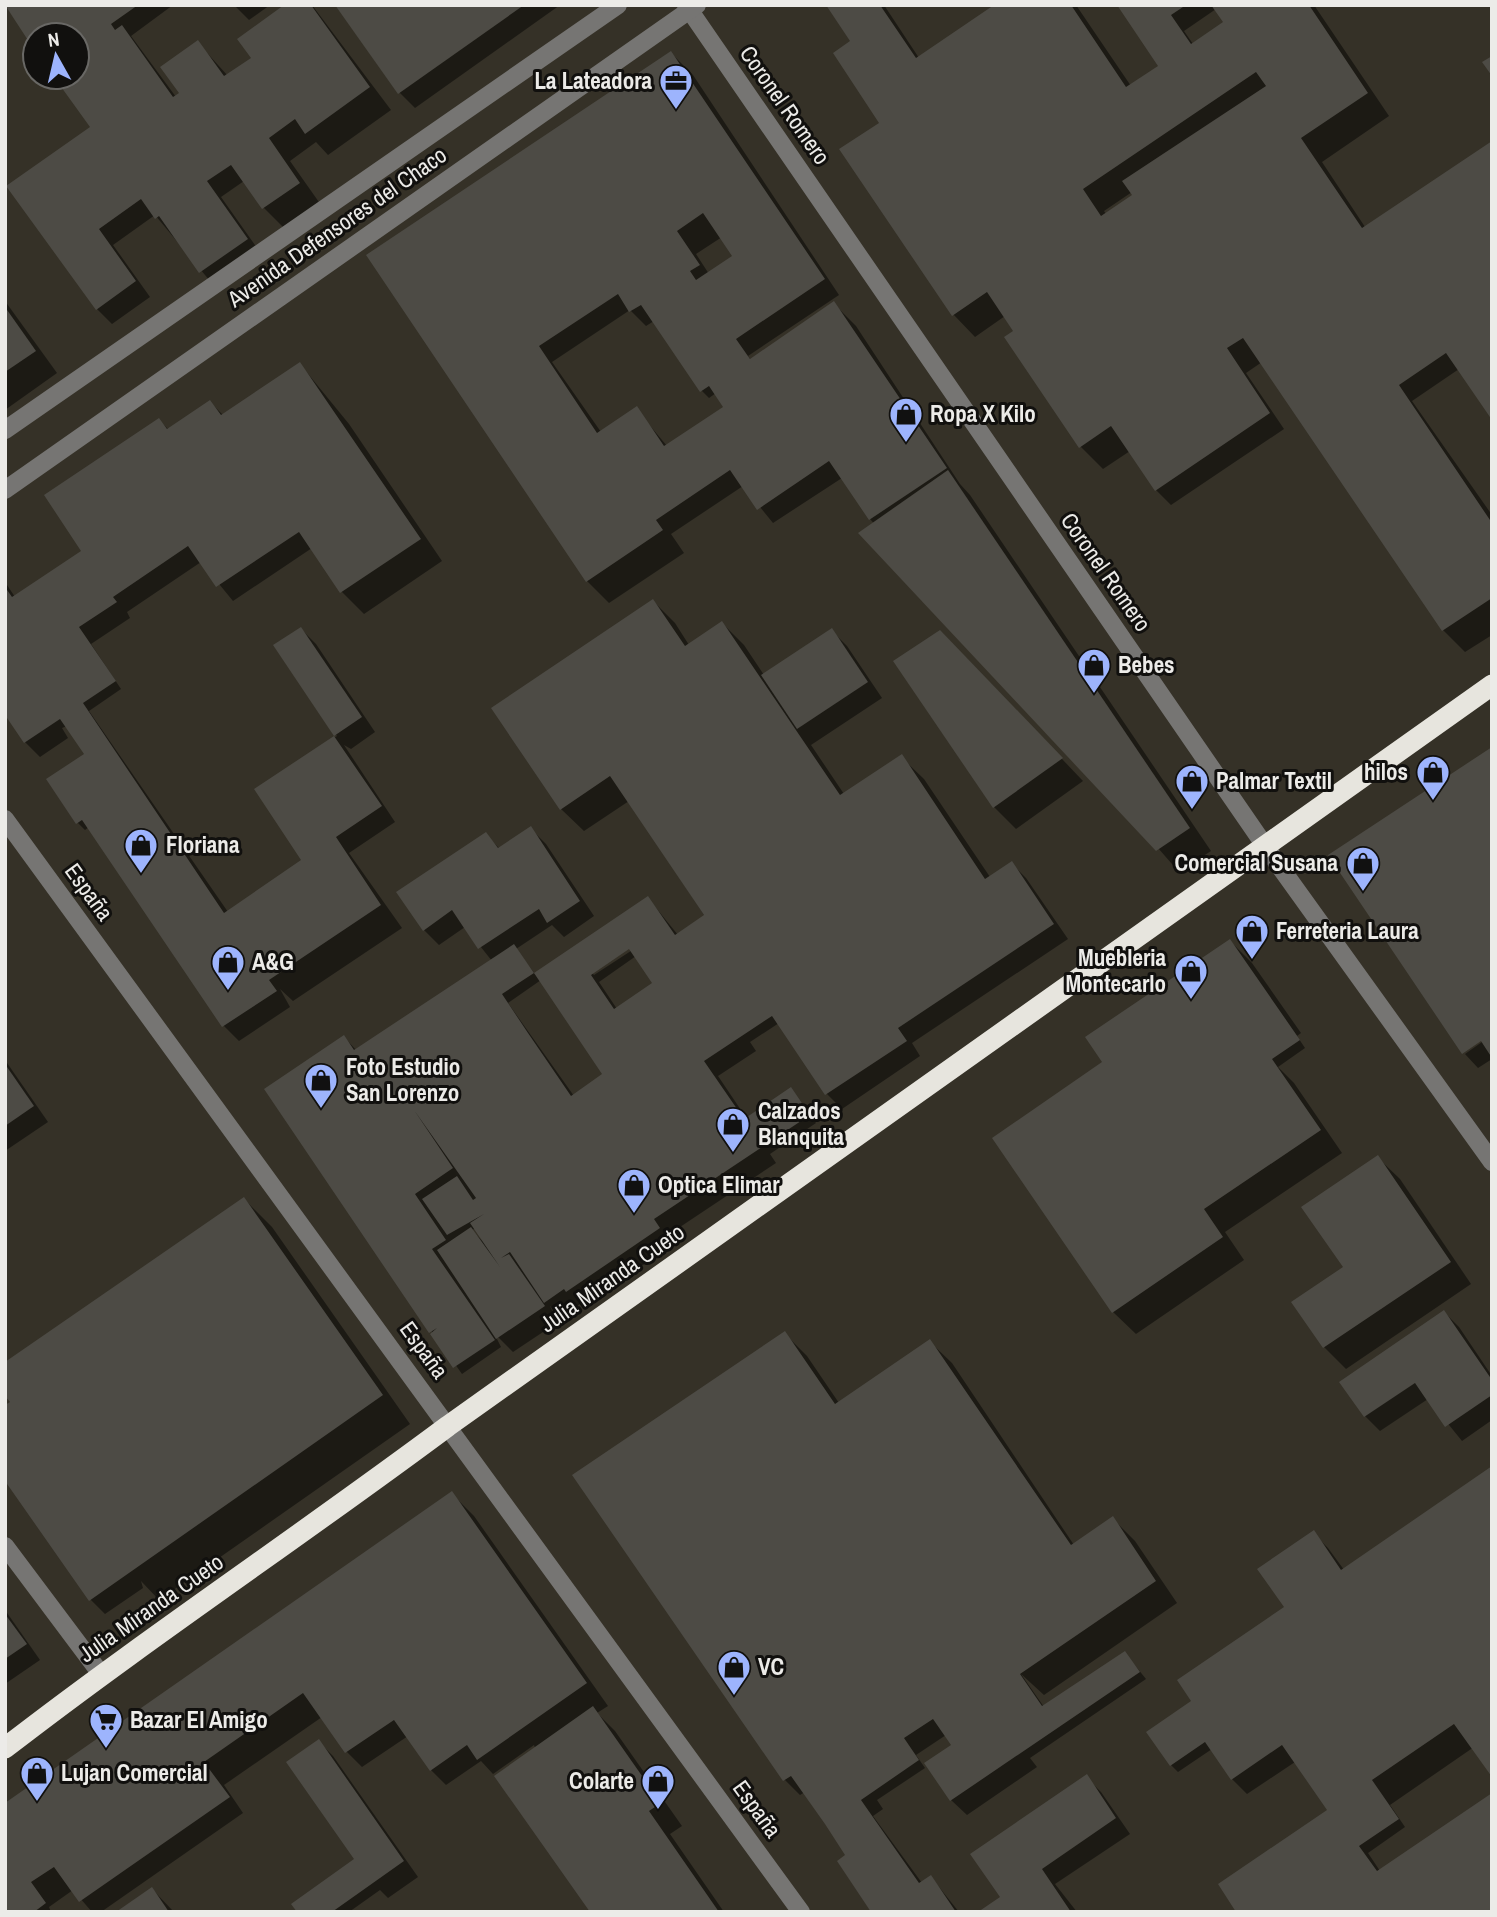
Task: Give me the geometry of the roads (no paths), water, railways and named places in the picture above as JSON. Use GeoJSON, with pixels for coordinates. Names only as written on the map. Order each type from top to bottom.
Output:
{"type":"FeatureCollection","features":[{"type":"Feature","properties":{"kind":"highway","name":"Julia Miranda Cueto"},"geometry":{"type":"LineString","coordinates":[[5,1748],[101,1674],[311,1528],[449,1426],[1492,685]]}},
{"type":"Feature","properties":{"kind":"street","name":"Avenida Defensores del Chaco"},"geometry":{"type":"LineString","coordinates":[[5,430],[618,5]]}},
{"type":"Feature","properties":{"kind":"street","name":"Avenida Defensores del Chaco"},"geometry":{"type":"LineString","coordinates":[[5,490],[691,7]]}},
{"type":"Feature","properties":{"kind":"street","name":"Coronel Romero"},"geometry":{"type":"LineString","coordinates":[[691,7],[1265,846],[1492,1162]]}},
{"type":"Feature","properties":{"kind":"street","name":"España"},"geometry":{"type":"LineString","coordinates":[[5,819],[801,1912]]}},
{"type":"Feature","properties":{"kind":"street"},"geometry":{"type":"LineString","coordinates":[[5,1546],[101,1674]]}},
{"type":"Feature","properties":{"kind":"place","name":"La Lateadora"},"geometry":{"type":"Point","coordinates":[676,111]}},
{"type":"Feature","properties":{"kind":"place","name":"Ropa X Kilo"},"geometry":{"type":"Point","coordinates":[906,444]}},
{"type":"Feature","properties":{"kind":"place","name":"Bebes"},"geometry":{"type":"Point","coordinates":[1094,695]}},
{"type":"Feature","properties":{"kind":"place","name":"hilos"},"geometry":{"type":"Point","coordinates":[1433,802]}},
{"type":"Feature","properties":{"kind":"place","name":"Palmar Textil"},"geometry":{"type":"Point","coordinates":[1192,811]}},
{"type":"Feature","properties":{"kind":"place","name":"Floriana"},"geometry":{"type":"Point","coordinates":[141,875]}},
{"type":"Feature","properties":{"kind":"place","name":"Comercial Susana"},"geometry":{"type":"Point","coordinates":[1363,893]}},
{"type":"Feature","properties":{"kind":"place","name":"Ferreteria Laura"},"geometry":{"type":"Point","coordinates":[1252,961]}},
{"type":"Feature","properties":{"kind":"place","name":"A&G"},"geometry":{"type":"Point","coordinates":[228,992]}},
{"type":"Feature","properties":{"kind":"place","name":"Muebleria Montecarlo"},"geometry":{"type":"Point","coordinates":[1191,1001]}},
{"type":"Feature","properties":{"kind":"place","name":"Foto Estudio San Lorenzo"},"geometry":{"type":"Point","coordinates":[321,1110]}},
{"type":"Feature","properties":{"kind":"place","name":"Calzados Blanquita"},"geometry":{"type":"Point","coordinates":[733,1154]}},
{"type":"Feature","properties":{"kind":"place","name":"Optica Elimar"},"geometry":{"type":"Point","coordinates":[634,1215]}},
{"type":"Feature","properties":{"kind":"place","name":"VC"},"geometry":{"type":"Point","coordinates":[734,1697]}},
{"type":"Feature","properties":{"kind":"place","name":"Bazar El Amigo"},"geometry":{"type":"Point","coordinates":[106,1750]}},
{"type":"Feature","properties":{"kind":"place","name":"Lujan Comercial"},"geometry":{"type":"Point","coordinates":[37,1803]}},
{"type":"Feature","properties":{"kind":"place","name":"Colarte"},"geometry":{"type":"Point","coordinates":[658,1811]}}]}
